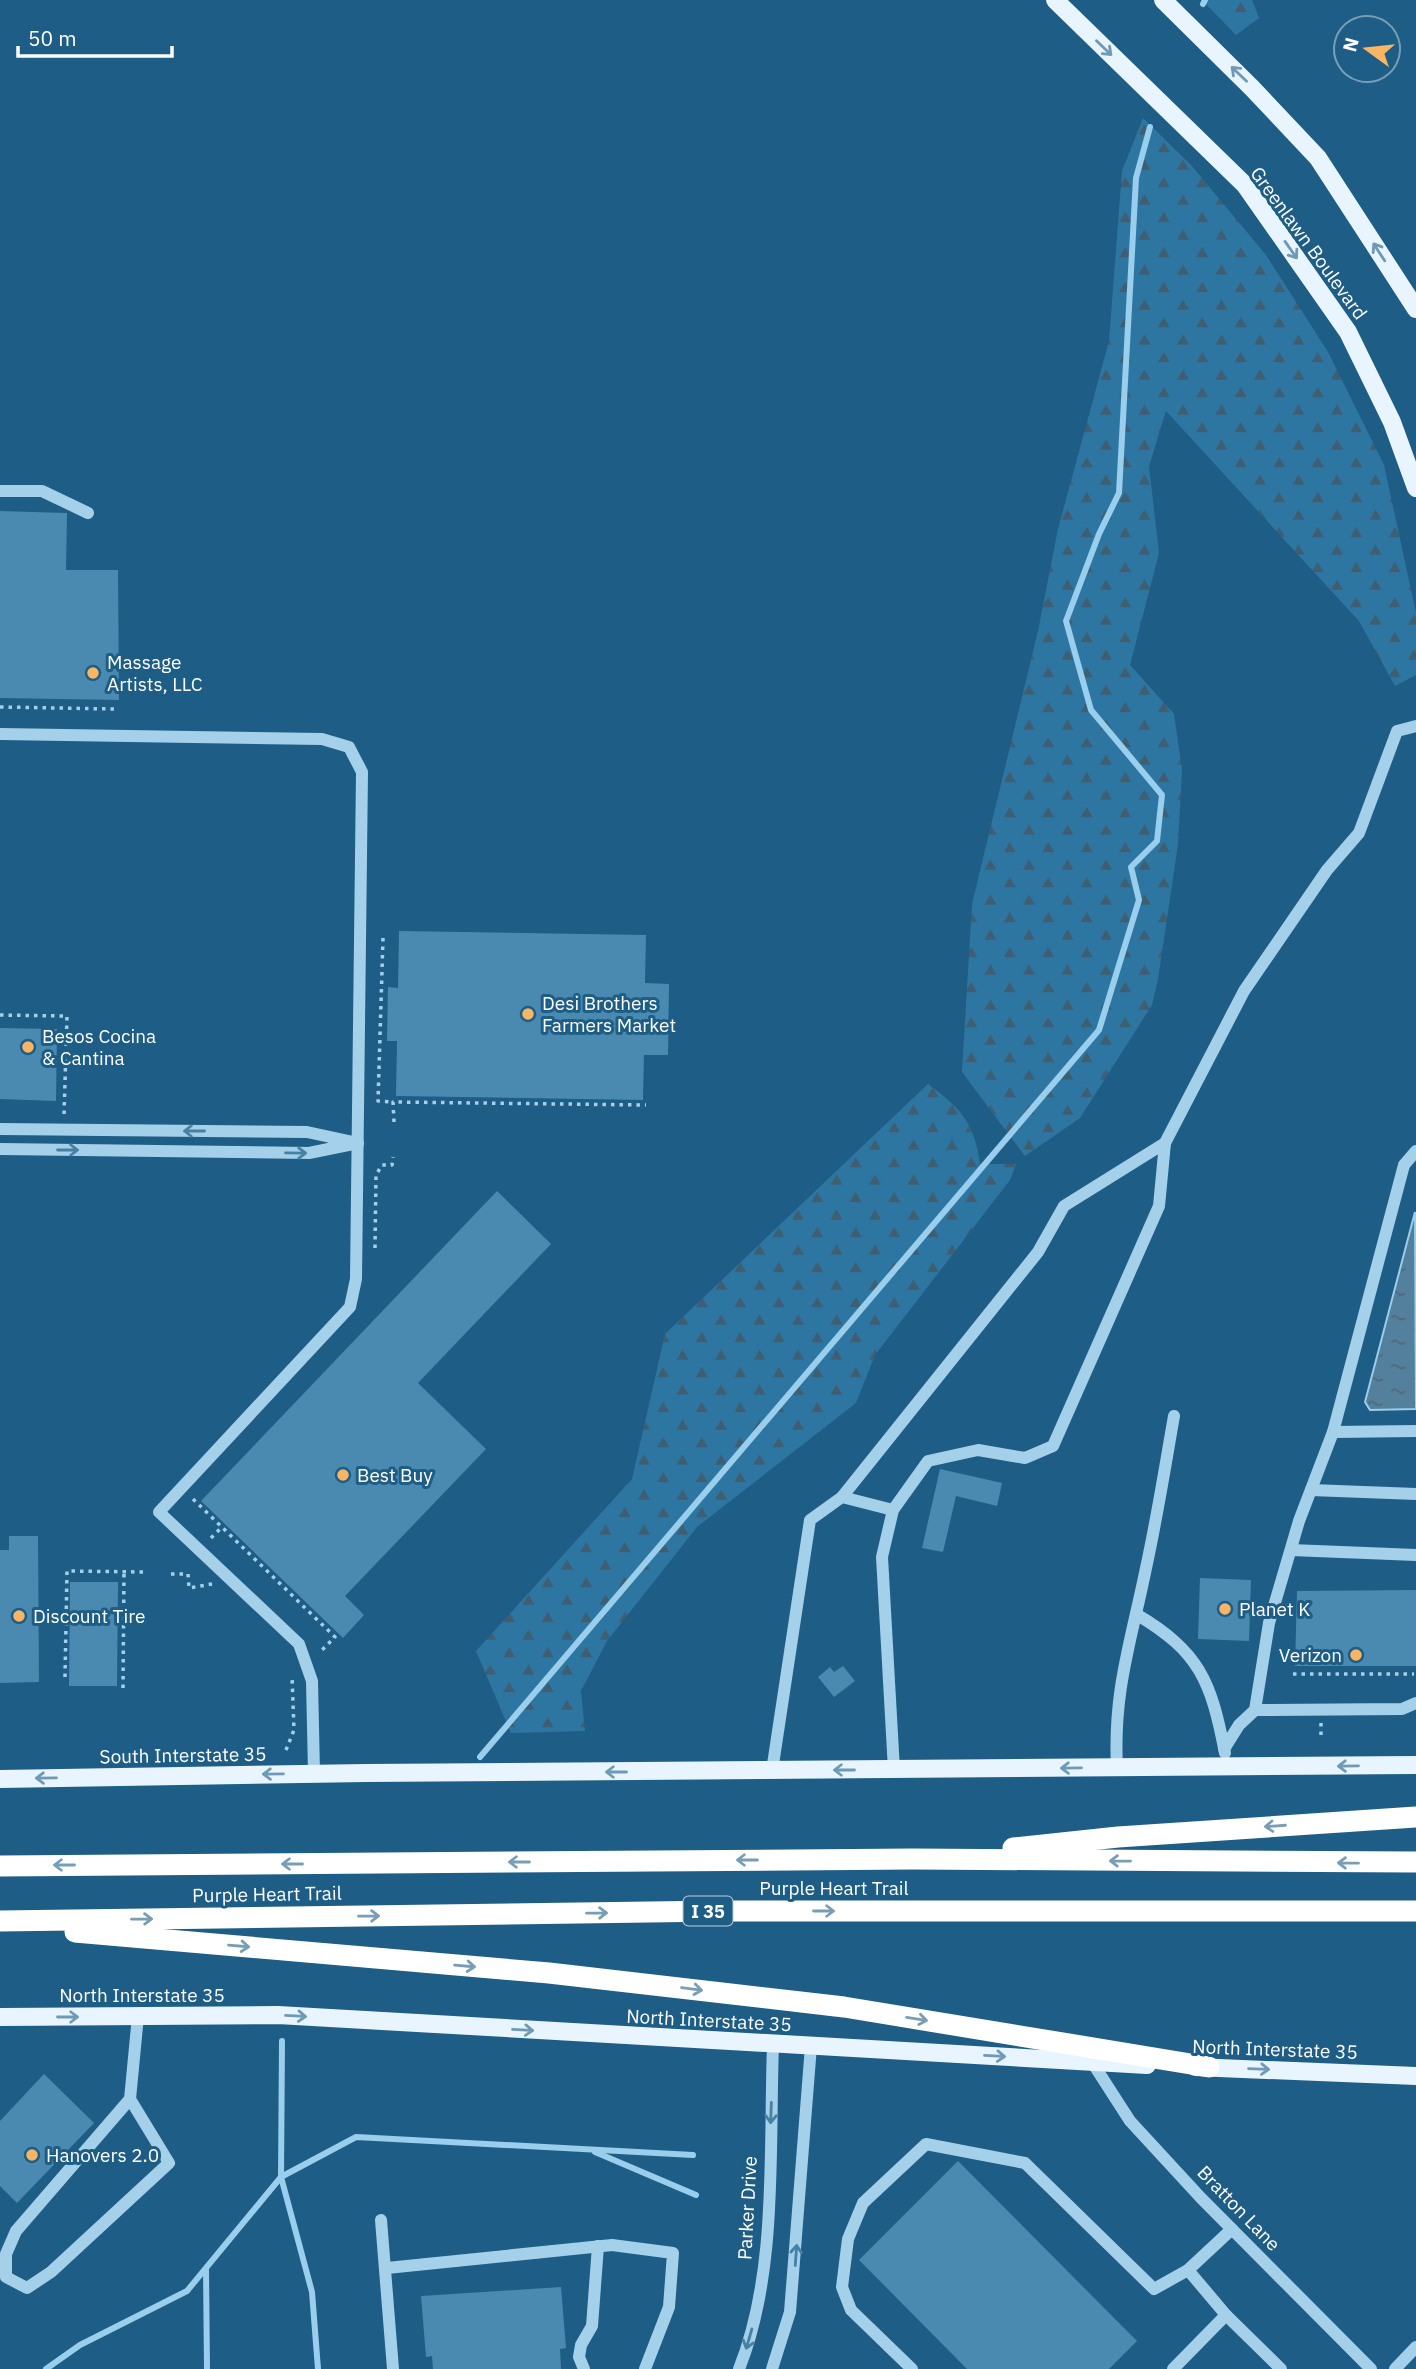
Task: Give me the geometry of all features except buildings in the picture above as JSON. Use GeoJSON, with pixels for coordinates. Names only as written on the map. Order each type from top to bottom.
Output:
{"type":"FeatureCollection","features":[{"type":"Feature","properties":{"kind":"highway"},"geometry":{"type":"LineString","coordinates":[[913,1859],[1118,1837],[1416,1816]]}},
{"type":"Feature","properties":{"kind":"highway","name":"Purple Heart Trail"},"geometry":{"type":"LineString","coordinates":[[0,1866],[913,1859],[1416,1863]]}},
{"type":"Feature","properties":{"kind":"highway","name":"Purple Heart Trail"},"geometry":{"type":"LineString","coordinates":[[0,1923],[720,1911],[1416,1911]]}},
{"type":"Feature","properties":{"kind":"highway"},"geometry":{"type":"LineString","coordinates":[[0,1923],[548,1973],[844,2007],[1209,2067]]}},
{"type":"Feature","properties":{"kind":"main road","name":"Greenlawn Boulevard"},"geometry":{"type":"LineString","coordinates":[[1055,0],[1245,184],[1348,332],[1392,422],[1416,488]]}},
{"type":"Feature","properties":{"kind":"main road"},"geometry":{"type":"LineString","coordinates":[[1163,0],[1318,158],[1416,309]]}},
{"type":"Feature","properties":{"kind":"main road"},"geometry":{"type":"LineString","coordinates":[[772,1771],[1414,1763]]}},
{"type":"Feature","properties":{"kind":"main road","name":"South Interstate 35"},"geometry":{"type":"LineString","coordinates":[[0,1779],[314,1773],[772,1771]]}},
{"type":"Feature","properties":{"kind":"main road","name":"North Interstate 35"},"geometry":{"type":"LineString","coordinates":[[0,2017],[278,2015],[1093,2063],[1416,2076]]}},
{"type":"Feature","properties":{"kind":"street"},"geometry":{"type":"LineString","coordinates":[[0,491],[42,491],[88,513]]}},
{"type":"Feature","properties":{"kind":"street"},"geometry":{"type":"LineString","coordinates":[[894,1770],[882,1557],[893,1510],[928,1461],[978,1451],[1025,1458],[1053,1446],[1159,1206],[1165,1143],[1244,991],[1327,870],[1359,833],[1397,731],[1416,726]]}},
{"type":"Feature","properties":{"kind":"street"},"geometry":{"type":"LineString","coordinates":[[0,734],[322,739],[349,747],[362,772],[356,1279],[350,1307],[159,1512],[299,1644],[312,1681],[314,1773]]}},
{"type":"Feature","properties":{"kind":"street"},"geometry":{"type":"LineString","coordinates":[[0,1129],[307,1132],[358,1143]]}},
{"type":"Feature","properties":{"kind":"street"},"geometry":{"type":"LineString","coordinates":[[0,1149],[309,1153],[358,1143]]}},
{"type":"Feature","properties":{"kind":"street"},"geometry":{"type":"LineString","coordinates":[[772,1771],[810,1520],[842,1497],[1038,1252],[1064,1206],[1165,1143]]}},
{"type":"Feature","properties":{"kind":"street"},"geometry":{"type":"LineString","coordinates":[[1224,1749],[1239,1725],[1255,1710],[1269,1623],[1311,1490],[1333,1432],[1404,1166],[1416,1152]]}},
{"type":"Feature","properties":{"kind":"street"},"geometry":{"type":"LineString","coordinates":[[1117,1768],[1115,1724],[1119,1685],[1136,1614],[1174,1416]]}},
{"type":"Feature","properties":{"kind":"street"},"geometry":{"type":"LineString","coordinates":[[1333,1432],[1416,1431]]}},
{"type":"Feature","properties":{"kind":"street"},"geometry":{"type":"LineString","coordinates":[[1311,1490],[1406,1491],[1416,1494]]}},
{"type":"Feature","properties":{"kind":"street"},"geometry":{"type":"LineString","coordinates":[[842,1497],[893,1510]]}},
{"type":"Feature","properties":{"kind":"street"},"geometry":{"type":"LineString","coordinates":[[1291,1550],[1416,1555]]}},
{"type":"Feature","properties":{"kind":"street"},"geometry":{"type":"LineString","coordinates":[[1136,1614],[1170,1635],[1197,1664],[1216,1707],[1228,1767]]}},
{"type":"Feature","properties":{"kind":"street"},"geometry":{"type":"LineString","coordinates":[[1255,1710],[1402,1709],[1416,1703]]}},
{"type":"Feature","properties":{"kind":"street"},"geometry":{"type":"LineString","coordinates":[[130,2099],[169,2163],[51,2272],[27,2288],[6,2277],[6,2254],[16,2231],[130,2099],[138,2016]]}},
{"type":"Feature","properties":{"kind":"street","name":"Parker Drive"},"geometry":{"type":"LineString","coordinates":[[739,2369],[760,2302],[765,2256],[773,2045]]}},
{"type":"Feature","properties":{"kind":"street"},"geometry":{"type":"LineString","coordinates":[[772,2369],[791,2300],[811,2046]]}},
{"type":"Feature","properties":{"kind":"street","name":"Bratton Lane"},"geometry":{"type":"LineString","coordinates":[[1093,2063],[1130,2121],[1232,2229],[1371,2369]]}},
{"type":"Feature","properties":{"kind":"street"},"geometry":{"type":"LineString","coordinates":[[912,2369],[851,2310],[842,2287],[848,2239],[863,2203],[926,2144],[1025,2163],[1154,2289],[1188,2270],[1232,2229]]}},
{"type":"Feature","properties":{"kind":"street"},"geometry":{"type":"LineString","coordinates":[[381,2220],[387,2267],[393,2369]]}},
{"type":"Feature","properties":{"kind":"street"},"geometry":{"type":"LineString","coordinates":[[387,2267],[612,2245],[673,2253],[668,2307],[645,2369]]}},
{"type":"Feature","properties":{"kind":"street"},"geometry":{"type":"LineString","coordinates":[[584,2369],[579,2357],[581,2344],[592,2326],[598,2246]]}},
{"type":"Feature","properties":{"kind":"street"},"geometry":{"type":"LineString","coordinates":[[1188,2270],[1276,2367]]}},
{"type":"Feature","properties":{"kind":"street"},"geometry":{"type":"LineString","coordinates":[[1173,2369],[1226,2315]]}},
{"type":"Feature","properties":{"kind":"street"},"geometry":{"type":"LineString","coordinates":[[1395,2369],[1416,2347]]}},
{"type":"Feature","properties":{"kind":"path"},"geometry":{"type":"LineString","coordinates":[[0,707],[115,709]]}},
{"type":"Feature","properties":{"kind":"path"},"geometry":{"type":"LineString","coordinates":[[383,938],[378,1101],[646,1105]]}},
{"type":"Feature","properties":{"kind":"path"},"geometry":{"type":"LineString","coordinates":[[0,1015],[67,1016],[64,1117],[51,1116]]}},
{"type":"Feature","properties":{"kind":"path"},"geometry":{"type":"LineString","coordinates":[[393,1102],[394,1122]]}},
{"type":"Feature","properties":{"kind":"path"},"geometry":{"type":"LineString","coordinates":[[374,1248],[376,1175],[382,1166],[392,1165],[393,1157]]}},
{"type":"Feature","properties":{"kind":"path"},"geometry":{"type":"LineString","coordinates":[[191,1497],[335,1637],[320,1652]]}},
{"type":"Feature","properties":{"kind":"path"},"geometry":{"type":"LineString","coordinates":[[211,1538],[222,1527]]}},
{"type":"Feature","properties":{"kind":"path"},"geometry":{"type":"LineString","coordinates":[[65,1677],[67,1571],[142,1572]]}},
{"type":"Feature","properties":{"kind":"path"},"geometry":{"type":"LineString","coordinates":[[123,1688],[124,1571]]}},
{"type":"Feature","properties":{"kind":"path"},"geometry":{"type":"LineString","coordinates":[[171,1574],[188,1574],[189,1588],[208,1587],[212,1584]]}},
{"type":"Feature","properties":{"kind":"path"},"geometry":{"type":"LineString","coordinates":[[286,1750],[294,1730],[292,1664]]}},
{"type":"Feature","properties":{"kind":"path"},"geometry":{"type":"LineString","coordinates":[[1293,1674],[1413,1674]]}},
{"type":"Feature","properties":{"kind":"path"},"geometry":{"type":"LineString","coordinates":[[1321,1721],[1321,1737]]}},
{"type":"Feature","properties":{"kind":"green space"},"geometry":{"type":"Polygon","coordinates":[[[1202,0],[1252,0],[1259,18],[1236,35],[1202,0]]]}},
{"type":"Feature","properties":{"kind":"green space"},"geometry":{"type":"Polygon","coordinates":[[[1143,118],[1191,165],[1266,255],[1328,352],[1384,465],[1416,613],[1416,675],[1395,686],[1359,621],[1166,411],[1149,466],[1159,553],[1130,665],[1174,714],[1182,770],[1178,844],[1158,979],[1152,1005],[1080,1118],[1025,1156],[962,1072],[972,904],[1038,631],[1058,529],[1109,341],[1122,171],[1143,118]]]}},
{"type":"Feature","properties":{"kind":"green space"},"geometry":{"type":"Polygon","coordinates":[[[928,1084],[957,1109],[970,1126],[980,1164],[1016,1164],[1010,1180],[875,1355],[856,1403],[697,1527],[607,1641],[581,1691],[585,1731],[511,1733],[476,1651],[632,1479],[665,1334],[928,1084]]]}},
{"type":"Feature","properties":{"kind":"water"},"geometry":{"type":"Polygon","coordinates":[[[1415,1212],[1416,1409],[1370,1410],[1365,1402],[1415,1212]]]}},
{"type":"Feature","properties":{"kind":"waterway"},"geometry":{"type":"LineString","coordinates":[[1203,4],[1205,0]]}},
{"type":"Feature","properties":{"kind":"waterway"},"geometry":{"type":"LineString","coordinates":[[480,1757],[1099,1030],[1139,900],[1131,867],[1157,841],[1162,795],[1091,710],[1066,621],[1099,534],[1119,493],[1136,178],[1150,127]]}},
{"type":"Feature","properties":{"kind":"waterway"},"geometry":{"type":"LineString","coordinates":[[46,2369],[80,2345],[187,2291],[281,2177],[282,2041]]}},
{"type":"Feature","properties":{"kind":"waterway"},"geometry":{"type":"LineString","coordinates":[[318,2369],[312,2292],[281,2177],[356,2137],[693,2155]]}},
{"type":"Feature","properties":{"kind":"waterway"},"geometry":{"type":"LineString","coordinates":[[595,2152],[696,2195]]}},
{"type":"Feature","properties":{"kind":"waterway"},"geometry":{"type":"LineString","coordinates":[[206,2269],[207,2369]]}},
{"type":"Feature","properties":{"kind":"place","name":"Massage Artists, LLC"},"geometry":{"type":"Point","coordinates":[93,673]}},
{"type":"Feature","properties":{"kind":"place","name":"Desi Brothers Farmers Market"},"geometry":{"type":"Point","coordinates":[528,1014]}},
{"type":"Feature","properties":{"kind":"place","name":"Besos Cocina & Cantina"},"geometry":{"type":"Point","coordinates":[28,1047]}},
{"type":"Feature","properties":{"kind":"place","name":"Best Buy"},"geometry":{"type":"Point","coordinates":[343,1475]}},
{"type":"Feature","properties":{"kind":"place","name":"Planet K"},"geometry":{"type":"Point","coordinates":[1225,1609]}},
{"type":"Feature","properties":{"kind":"place","name":"Discount Tire"},"geometry":{"type":"Point","coordinates":[19,1616]}},
{"type":"Feature","properties":{"kind":"place","name":"Verizon"},"geometry":{"type":"Point","coordinates":[1356,1655]}},
{"type":"Feature","properties":{"kind":"place","name":"Hanovers 2.0"},"geometry":{"type":"Point","coordinates":[32,2155]}}]}
